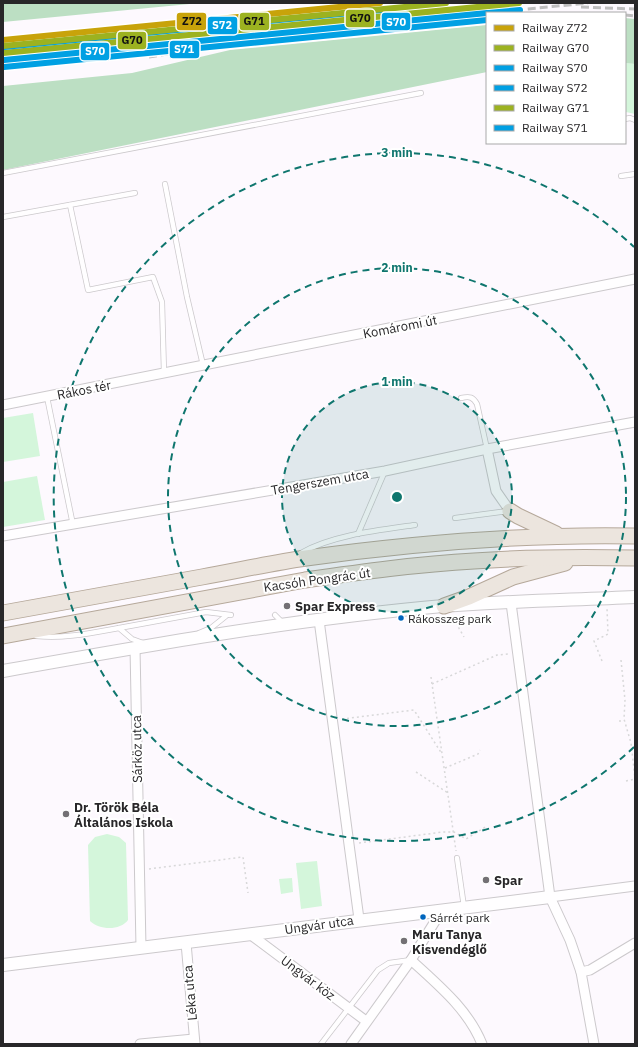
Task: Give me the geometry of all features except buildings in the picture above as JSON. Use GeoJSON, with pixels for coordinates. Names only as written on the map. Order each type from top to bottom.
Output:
{"type":"FeatureCollection","features":[{"type":"Feature","properties":{"kind":"main road"},"geometry":{"type":"LineString","coordinates":[[510,511],[538,527],[561,535]]}},
{"type":"Feature","properties":{"kind":"main road","name":"Kacsóh Pongrác út"},"geometry":{"type":"LineString","coordinates":[[3,614],[282,562],[442,542],[561,535],[635,536]]}},
{"type":"Feature","properties":{"kind":"main road","name":"Kacsóh Pongrác út"},"geometry":{"type":"LineString","coordinates":[[9,635],[305,580],[351,574],[473,561],[534,558],[635,558]]}},
{"type":"Feature","properties":{"kind":"main road"},"geometry":{"type":"LineString","coordinates":[[444,606],[469,597],[513,577],[587,558]]}},
{"type":"Feature","properties":{"kind":"street","name":"Komáromi út"},"geometry":{"type":"LineString","coordinates":[[164,373],[203,367],[635,279]]}},
{"type":"Feature","properties":{"kind":"street","name":"Rákos tér"},"geometry":{"type":"LineString","coordinates":[[3,406],[164,373]]}},
{"type":"Feature","properties":{"kind":"street","name":"Tengerszem utca"},"geometry":{"type":"LineString","coordinates":[[3,536],[385,471],[487,449],[635,422]]}},
{"type":"Feature","properties":{"kind":"street"},"geometry":{"type":"LineString","coordinates":[[487,449],[496,492],[510,511]]}},
{"type":"Feature","properties":{"kind":"street"},"geometry":{"type":"LineString","coordinates":[[3,671],[185,639],[319,620],[444,606],[635,597]]}},
{"type":"Feature","properties":{"kind":"street"},"geometry":{"type":"LineString","coordinates":[[511,603],[550,897],[570,940],[581,972],[594,1044]]}},
{"type":"Feature","properties":{"kind":"street"},"geometry":{"type":"LineString","coordinates":[[319,620],[359,919]]}},
{"type":"Feature","properties":{"kind":"street","name":"Sárköz utca"},"geometry":{"type":"LineString","coordinates":[[134,648],[141,947]]}},
{"type":"Feature","properties":{"kind":"street","name":"Ungvár utca"},"geometry":{"type":"LineString","coordinates":[[3,965],[141,947],[251,935],[359,919],[635,886]]}},
{"type":"Feature","properties":{"kind":"street"},"geometry":{"type":"LineString","coordinates":[[351,1044],[411,960],[442,910]]}},
{"type":"Feature","properties":{"kind":"street","name":"Ungvár köz"},"geometry":{"type":"LineString","coordinates":[[251,935],[366,1021]]}},
{"type":"Feature","properties":{"kind":"street","name":"Léka utca"},"geometry":{"type":"LineString","coordinates":[[186,943],[195,1042]]}},
{"type":"Feature","properties":{"kind":"street"},"geometry":{"type":"LineString","coordinates":[[581,972],[590,970],[635,943]]}},
{"type":"Feature","properties":{"kind":"street"},"geometry":{"type":"LineString","coordinates":[[411,960],[455,1002],[470,1021],[482,1044]]}},
{"type":"Feature","properties":{"kind":"street"},"geometry":{"type":"LineString","coordinates":[[140,1044],[195,1042]]}},
{"type":"Feature","properties":{"kind":"lane"},"geometry":{"type":"LineString","coordinates":[[3,173],[421,93]]}},
{"type":"Feature","properties":{"kind":"lane"},"geometry":{"type":"LineString","coordinates":[[621,176],[635,174]]}},
{"type":"Feature","properties":{"kind":"lane"},"geometry":{"type":"LineString","coordinates":[[165,184],[187,297],[203,367]]}},
{"type":"Feature","properties":{"kind":"lane"},"geometry":{"type":"LineString","coordinates":[[3,217],[135,193]]}},
{"type":"Feature","properties":{"kind":"lane"},"geometry":{"type":"LineString","coordinates":[[70,204],[88,290],[153,277],[162,302],[164,373]]}},
{"type":"Feature","properties":{"kind":"lane"},"geometry":{"type":"LineString","coordinates":[[461,398],[469,396],[474,398],[478,404],[487,449]]}},
{"type":"Feature","properties":{"kind":"lane"},"geometry":{"type":"LineString","coordinates":[[47,397],[73,524]]}},
{"type":"Feature","properties":{"kind":"lane"},"geometry":{"type":"LineString","coordinates":[[358,534],[385,471]]}},
{"type":"Feature","properties":{"kind":"lane"},"geometry":{"type":"LineString","coordinates":[[455,518],[510,511]]}},
{"type":"Feature","properties":{"kind":"lane"},"geometry":{"type":"LineString","coordinates":[[282,562],[309,548],[358,534],[415,525]]}},
{"type":"Feature","properties":{"kind":"lane"},"geometry":{"type":"LineString","coordinates":[[9,635],[52,638],[78,636],[206,612],[228,615],[211,628],[185,639]]}},
{"type":"Feature","properties":{"kind":"lane"},"geometry":{"type":"LineString","coordinates":[[275,616],[285,624]]}},
{"type":"Feature","properties":{"kind":"lane"},"geometry":{"type":"LineString","coordinates":[[119,628],[132,639],[152,645]]}},
{"type":"Feature","properties":{"kind":"lane"},"geometry":{"type":"LineString","coordinates":[[457,858],[464,907]]}},
{"type":"Feature","properties":{"kind":"lane"},"geometry":{"type":"LineString","coordinates":[[321,1044],[378,970],[389,963],[411,960]]}},
{"type":"Feature","properties":{"kind":"path"},"geometry":{"type":"LineString","coordinates":[[602,661],[594,641],[608,634],[606,598]]}},
{"type":"Feature","properties":{"kind":"path"},"geometry":{"type":"LineString","coordinates":[[456,623],[464,638]]}},
{"type":"Feature","properties":{"kind":"path"},"geometry":{"type":"LineString","coordinates":[[432,684],[497,655],[518,653]]}},
{"type":"Feature","properties":{"kind":"path"},"geometry":{"type":"LineString","coordinates":[[621,660],[625,700],[624,721],[631,743],[635,779],[626,781]]}},
{"type":"Feature","properties":{"kind":"path"},"geometry":{"type":"LineString","coordinates":[[431,677],[449,793],[457,858]]}},
{"type":"Feature","properties":{"kind":"path"},"geometry":{"type":"LineString","coordinates":[[333,720],[414,710],[442,754]]}},
{"type":"Feature","properties":{"kind":"path"},"geometry":{"type":"LineString","coordinates":[[619,721],[624,721]]}},
{"type":"Feature","properties":{"kind":"path"},"geometry":{"type":"LineString","coordinates":[[444,768],[478,754],[480,750]]}},
{"type":"Feature","properties":{"kind":"path"},"geometry":{"type":"LineString","coordinates":[[416,772],[449,793]]}},
{"type":"Feature","properties":{"kind":"path"},"geometry":{"type":"LineString","coordinates":[[349,843],[454,832],[466,839],[487,826]]}},
{"type":"Feature","properties":{"kind":"path"},"geometry":{"type":"LineString","coordinates":[[140,871],[243,857],[248,893]]}},
{"type":"Feature","properties":{"kind":"green space"},"geometry":{"type":"Polygon","coordinates":[[[3,3],[200,3],[3,22],[3,3]]]}},
{"type":"Feature","properties":{"kind":"green space"},"geometry":{"type":"Polygon","coordinates":[[[626,18],[635,19],[635,64],[626,63],[626,18]]]}},
{"type":"Feature","properties":{"kind":"green space"},"geometry":{"type":"Polygon","coordinates":[[[486,25],[486,72],[3,170],[3,86],[132,73],[230,50],[486,25]]]}},
{"type":"Feature","properties":{"kind":"green space"},"geometry":{"type":"Polygon","coordinates":[[[626,63],[635,64],[635,114],[626,112],[626,63]]]}},
{"type":"Feature","properties":{"kind":"green space"},"geometry":{"type":"Polygon","coordinates":[[[33,413],[40,456],[3,462],[3,418],[33,413]]]}},
{"type":"Feature","properties":{"kind":"green space"},"geometry":{"type":"Polygon","coordinates":[[[37,476],[45,520],[3,527],[3,482],[37,476]]]}},
{"type":"Feature","properties":{"kind":"green space"},"geometry":{"type":"Polygon","coordinates":[[[107,834],[119,837],[126,843],[128,920],[124,924],[115,928],[104,928],[90,921],[88,845],[95,837],[107,834]]]}},
{"type":"Feature","properties":{"kind":"green space"},"geometry":{"type":"Polygon","coordinates":[[[317,861],[322,906],[301,909],[296,863],[317,861]]]}},
{"type":"Feature","properties":{"kind":"green space"},"geometry":{"type":"Polygon","coordinates":[[[292,878],[293,892],[281,894],[279,879],[292,878]]]}},
{"type":"Feature","properties":{"kind":"railway"},"geometry":{"type":"LineString","coordinates":[[497,12],[588,3]]}},
{"type":"Feature","properties":{"kind":"railway"},"geometry":{"type":"LineString","coordinates":[[498,5],[515,5]]}},
{"type":"Feature","properties":{"kind":"railway"},"geometry":{"type":"LineString","coordinates":[[581,7],[635,9]]}},
{"type":"Feature","properties":{"kind":"railway"},"geometry":{"type":"LineString","coordinates":[[3,67],[195,42],[486,13]]}},
{"type":"Feature","properties":{"kind":"railway"},"geometry":{"type":"LineString","coordinates":[[626,15],[635,16]]}},
{"type":"Feature","properties":{"kind":"railway"},"geometry":{"type":"LineString","coordinates":[[149,57],[203,48],[486,20]]}},
{"type":"Feature","properties":{"kind":"rail line","name":"Z72"},"geometry":{"type":"LineString","coordinates":[[3,40],[380,3]]}},
{"type":"Feature","properties":{"kind":"rail line","name":"G71"},"geometry":{"type":"LineString","coordinates":[[3,46],[446,3]]}},
{"type":"Feature","properties":{"kind":"rail line","name":"G70"},"geometry":{"type":"LineString","coordinates":[[3,53],[519,3]]}},
{"type":"Feature","properties":{"kind":"rail line","name":"S72"},"geometry":{"type":"LineString","coordinates":[[4,47],[381,10]]}},
{"type":"Feature","properties":{"kind":"rail line","name":"S70"},"geometry":{"type":"LineString","coordinates":[[499,12],[520,10]]}},
{"type":"Feature","properties":{"kind":"rail line","name":"S70"},"geometry":{"type":"LineString","coordinates":[[4,60],[486,13]]}},
{"type":"Feature","properties":{"kind":"rail line","name":"S71"},"geometry":{"type":"LineString","coordinates":[[4,67],[486,20]]}},
{"type":"Feature","properties":{"kind":"place","name":"Spar Express"},"geometry":{"type":"Point","coordinates":[287,606]}},
{"type":"Feature","properties":{"kind":"place","name":"Rákosszeg park"},"geometry":{"type":"Point","coordinates":[401,618]}},
{"type":"Feature","properties":{"kind":"place","name":"Dr. Török Béla Általános Iskola"},"geometry":{"type":"Point","coordinates":[66,814]}},
{"type":"Feature","properties":{"kind":"place","name":"Spar"},"geometry":{"type":"Point","coordinates":[486,880]}},
{"type":"Feature","properties":{"kind":"place","name":"Sárrét park"},"geometry":{"type":"Point","coordinates":[423,917]}},
{"type":"Feature","properties":{"kind":"place","name":"Maru Tanya Kisvendéglő"},"geometry":{"type":"Point","coordinates":[404,941]}}]}
